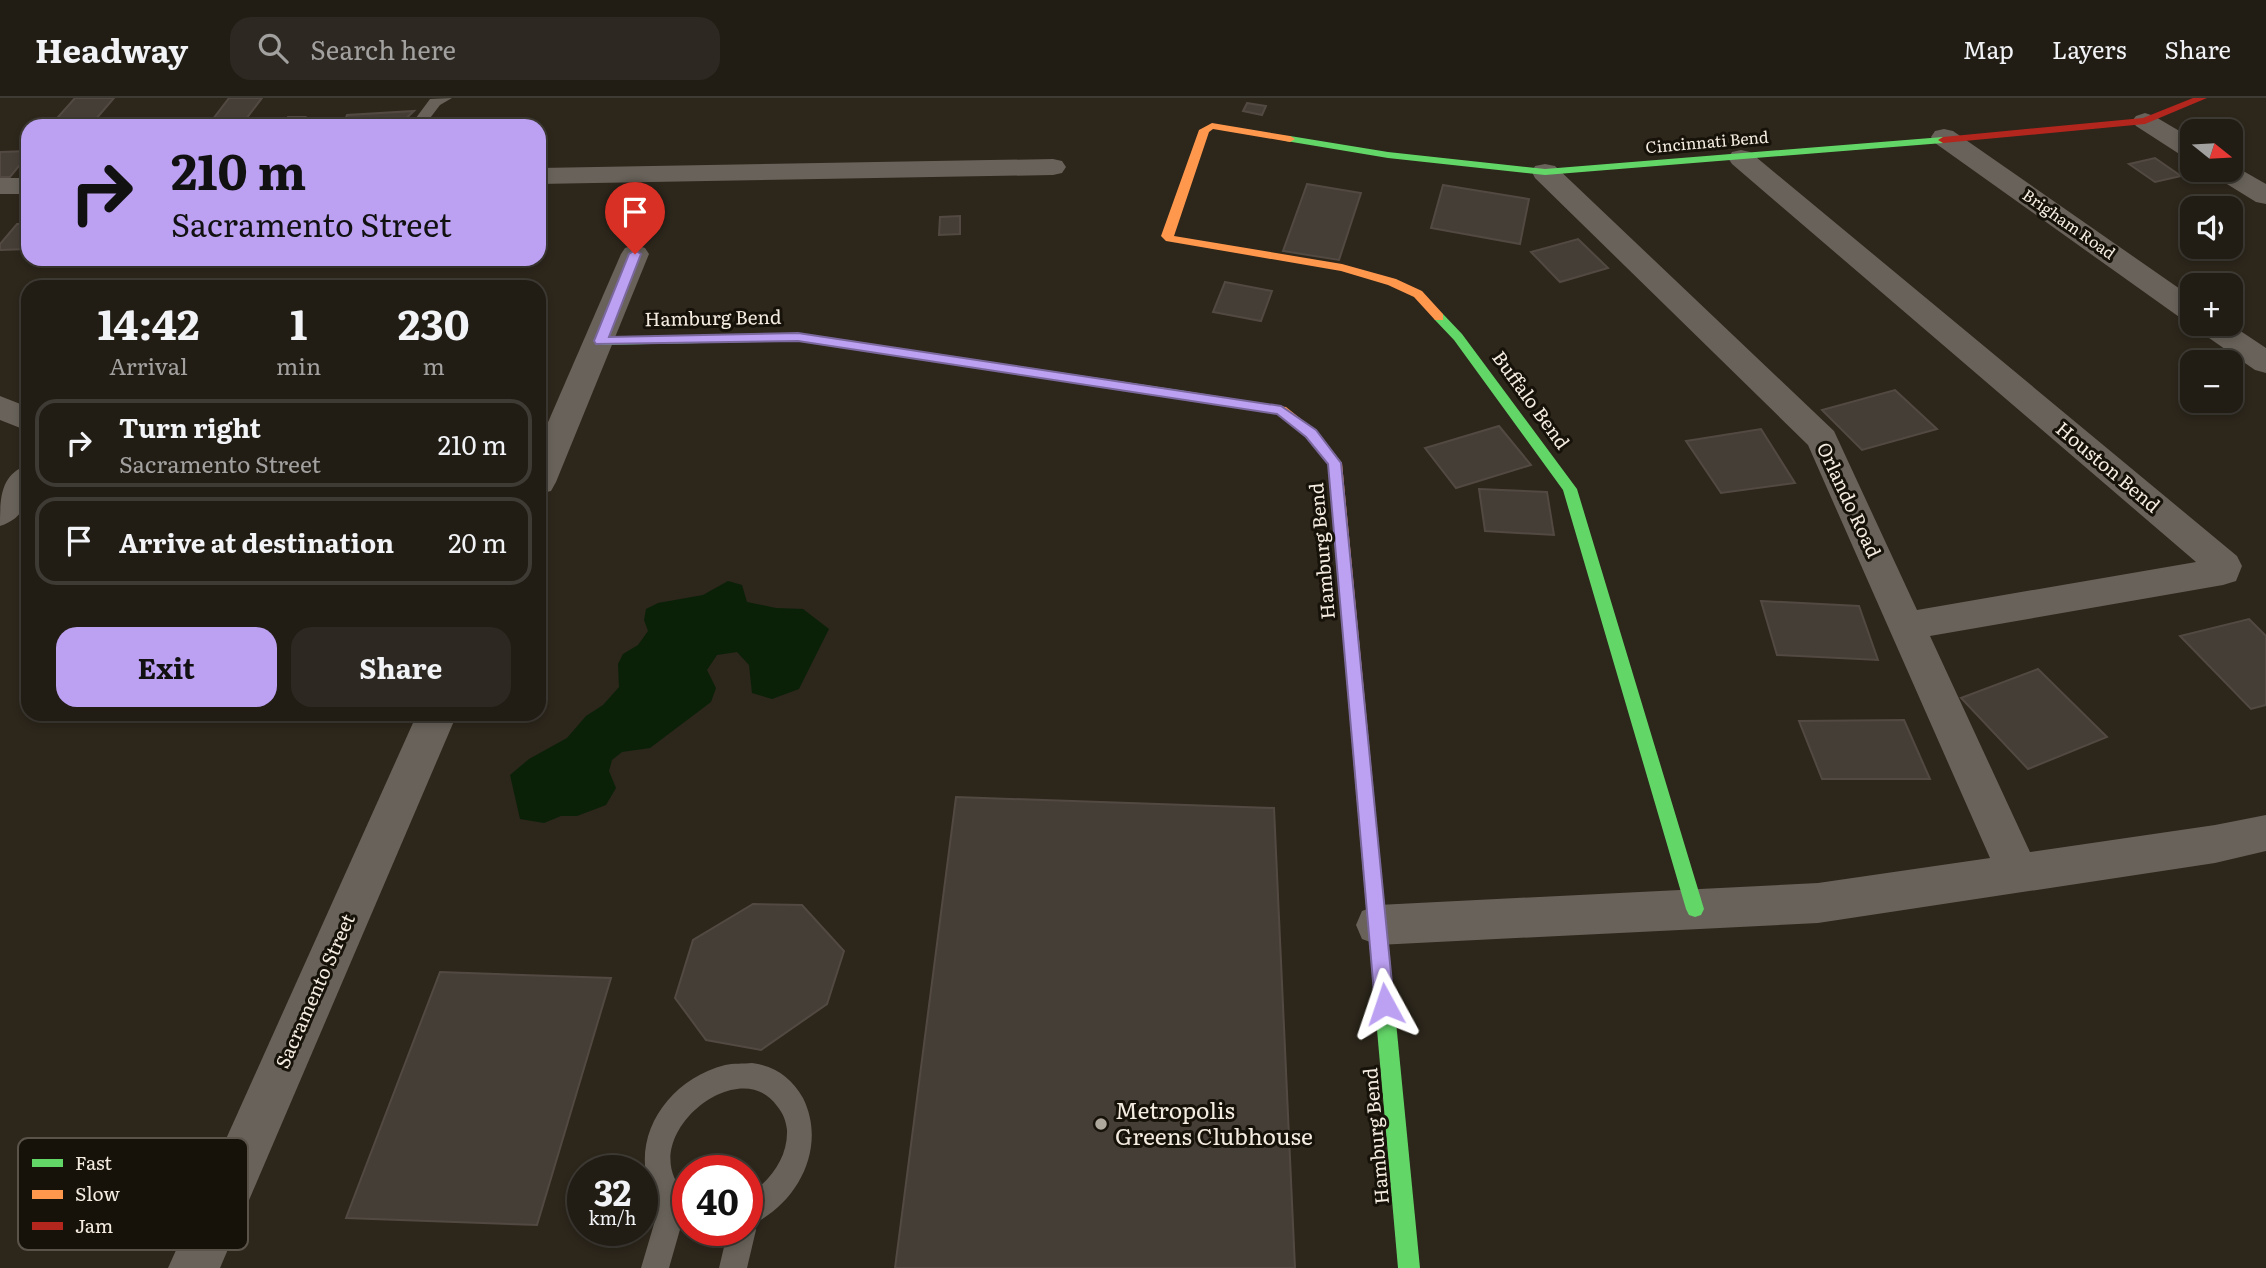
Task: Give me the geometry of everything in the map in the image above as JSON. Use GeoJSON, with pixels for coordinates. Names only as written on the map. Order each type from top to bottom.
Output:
{"type":"FeatureCollection","features":[{"type":"Feature","properties":{"kind":"street","name":"Cincinnati Bend"},"geometry":{"type":"LineString","coordinates":[[1212,126],[1388,155],[1545,172],[1741,158],[1944,137],[2145,121],[2202,98]]}},
{"type":"Feature","properties":{"kind":"street"},"geometry":{"type":"LineString","coordinates":[[2145,121],[2180,142]]}},
{"type":"Feature","properties":{"kind":"street","name":"Buffalo Bend"},"geometry":{"type":"LineString","coordinates":[[1212,126],[1204,130],[1167,236],[1170,239],[1342,268],[1392,282],[1418,294],[1458,337],[1570,489],[1695,909]]}},
{"type":"Feature","properties":{"kind":"street","name":"Brigham Road"},"geometry":{"type":"LineString","coordinates":[[1944,137],[2180,303]]}},
{"type":"Feature","properties":{"kind":"street","name":"Houston Bend"},"geometry":{"type":"LineString","coordinates":[[1741,158],[2224,566],[2223,571],[1906,626]]}},
{"type":"Feature","properties":{"kind":"street"},"geometry":{"type":"LineString","coordinates":[[546,176],[1053,167]]}},
{"type":"Feature","properties":{"kind":"street","name":"Orlando Road"},"geometry":{"type":"LineString","coordinates":[[1545,172],[1822,439],[2018,873]]}},
{"type":"Feature","properties":{"kind":"street"},"geometry":{"type":"LineString","coordinates":[[2243,182],[2266,196]]}},
{"type":"Feature","properties":{"kind":"street"},"geometry":{"type":"LineString","coordinates":[[0,186],[21,186]]}},
{"type":"Feature","properties":{"kind":"street"},"geometry":{"type":"LineString","coordinates":[[546,466],[601,341],[635,254]]}},
{"type":"Feature","properties":{"kind":"street"},"geometry":{"type":"LineString","coordinates":[[2227,336],[2266,363]]}},
{"type":"Feature","properties":{"kind":"street","name":"Hamburg Bend"},"geometry":{"type":"LineString","coordinates":[[601,341],[798,337],[1281,410],[1311,434],[1335,463],[1409,1268]]}},
{"type":"Feature","properties":{"kind":"street"},"geometry":{"type":"LineString","coordinates":[[0,407],[21,417]]}},
{"type":"Feature","properties":{"kind":"street"},"geometry":{"type":"LineString","coordinates":[[0,513],[21,486]]}},
{"type":"Feature","properties":{"kind":"street","name":"Sacramento Street"},"geometry":{"type":"LineString","coordinates":[[248,1145],[434,721]]}},
{"type":"Feature","properties":{"kind":"street"},"geometry":{"type":"LineString","coordinates":[[1378,925],[1818,903],[2215,844],[2266,833]]}},
{"type":"Feature","properties":{"kind":"street","name":"Sacramento Street"},"geometry":{"type":"LineString","coordinates":[[194,1268],[202,1250]]}},
{"type":"Feature","properties":{"kind":"lane"},"geometry":{"type":"LineString","coordinates":[[422,119],[435,102],[446,98]]}},
{"type":"Feature","properties":{"kind":"lane"},"geometry":{"type":"LineString","coordinates":[[672,1200],[660,1186],[656,1162],[660,1137],[672,1113],[691,1094],[714,1080],[738,1074],[761,1077],[780,1088],[793,1105],[801,1128],[798,1153],[787,1178],[763,1204]]}},
{"type":"Feature","properties":{"kind":"lane"},"geometry":{"type":"LineString","coordinates":[[655,1268],[672,1229]]}},
{"type":"Feature","properties":{"kind":"lane"},"geometry":{"type":"LineString","coordinates":[[733,1268],[738,1246]]}},
{"type":"Feature","properties":{"kind":"shaded area"},"geometry":{"type":"Polygon","coordinates":[[[728,581],[742,585],[747,602],[776,608],[803,609],[829,629],[799,689],[772,699],[752,693],[749,665],[737,652],[717,655],[707,670],[716,688],[711,702],[650,748],[622,752],[612,760],[609,771],[616,788],[606,805],[577,816],[561,816],[544,823],[520,819],[510,775],[529,759],[567,738],[586,716],[603,705],[619,687],[618,664],[623,654],[638,645],[648,631],[644,620],[646,609],[658,603],[703,595],[728,581]]]}},
{"type":"Feature","properties":{"kind":"building"},"geometry":{"type":"Polygon","coordinates":[[[75,98],[114,98],[96,119],[56,119],[75,98]]]}},
{"type":"Feature","properties":{"kind":"building"},"geometry":{"type":"Polygon","coordinates":[[[229,98],[262,98],[246,119],[213,119],[229,98]]]}},
{"type":"Feature","properties":{"kind":"building"},"geometry":{"type":"Polygon","coordinates":[[[1247,103],[1266,106],[1262,115],[1243,111],[1247,103]]]}},
{"type":"Feature","properties":{"kind":"building"},"geometry":{"type":"Polygon","coordinates":[[[414,111],[405,119],[346,119],[347,115],[414,111]]]}},
{"type":"Feature","properties":{"kind":"building"},"geometry":{"type":"Polygon","coordinates":[[[288,117],[305,117],[303,119],[287,119],[288,117]]]}},
{"type":"Feature","properties":{"kind":"building"},"geometry":{"type":"Polygon","coordinates":[[[21,151],[21,164],[10,177],[0,177],[0,152],[21,151]]]}},
{"type":"Feature","properties":{"kind":"building"},"geometry":{"type":"Polygon","coordinates":[[[2155,158],[2180,176],[2155,182],[2129,164],[2155,158]]]}},
{"type":"Feature","properties":{"kind":"building"},"geometry":{"type":"Polygon","coordinates":[[[1307,184],[1361,193],[1339,260],[1283,251],[1307,184]]]}},
{"type":"Feature","properties":{"kind":"building"},"geometry":{"type":"Polygon","coordinates":[[[1443,185],[1529,199],[1520,244],[1431,228],[1443,185]]]}},
{"type":"Feature","properties":{"kind":"building"},"geometry":{"type":"Polygon","coordinates":[[[960,216],[960,234],[939,235],[940,217],[960,216]]]}},
{"type":"Feature","properties":{"kind":"building"},"geometry":{"type":"Polygon","coordinates":[[[17,224],[21,224],[21,249],[0,250],[0,244],[17,224]]]}},
{"type":"Feature","properties":{"kind":"building"},"geometry":{"type":"Polygon","coordinates":[[[1578,239],[1608,268],[1560,282],[1531,252],[1578,239]]]}},
{"type":"Feature","properties":{"kind":"building"},"geometry":{"type":"Polygon","coordinates":[[[1225,282],[1272,291],[1261,321],[1213,312],[1225,282]]]}},
{"type":"Feature","properties":{"kind":"building"},"geometry":{"type":"Polygon","coordinates":[[[1895,390],[1937,429],[1862,450],[1822,410],[1895,390]]]}},
{"type":"Feature","properties":{"kind":"building"},"geometry":{"type":"Polygon","coordinates":[[[1499,426],[1531,465],[1456,488],[1425,448],[1499,426]]]}},
{"type":"Feature","properties":{"kind":"building"},"geometry":{"type":"Polygon","coordinates":[[[1761,429],[1795,483],[1721,493],[1686,441],[1761,429]]]}},
{"type":"Feature","properties":{"kind":"building"},"geometry":{"type":"Polygon","coordinates":[[[1479,489],[1547,492],[1554,535],[1485,531],[1479,489]]]}},
{"type":"Feature","properties":{"kind":"building"},"geometry":{"type":"Polygon","coordinates":[[[1761,601],[1859,606],[1878,660],[1777,655],[1761,601]]]}},
{"type":"Feature","properties":{"kind":"building"},"geometry":{"type":"Polygon","coordinates":[[[2249,619],[2266,636],[2266,705],[2251,709],[2180,636],[2249,619]]]}},
{"type":"Feature","properties":{"kind":"building"},"geometry":{"type":"Polygon","coordinates":[[[2038,669],[2107,737],[2028,769],[1961,698],[2038,669]]]}},
{"type":"Feature","properties":{"kind":"building"},"geometry":{"type":"Polygon","coordinates":[[[1904,720],[1930,779],[1822,779],[1799,721],[1904,720]]]}},
{"type":"Feature","properties":{"kind":"building","name":"Metropolis Greens Clubhouse"},"geometry":{"type":"Polygon","coordinates":[[[956,797],[1274,808],[1295,1268],[895,1268],[956,797]]]}},
{"type":"Feature","properties":{"kind":"building"},"geometry":{"type":"Polygon","coordinates":[[[753,904],[802,905],[844,951],[827,1004],[761,1050],[706,1040],[675,998],[693,940],[753,904]]]}},
{"type":"Feature","properties":{"kind":"building"},"geometry":{"type":"Polygon","coordinates":[[[440,972],[611,978],[537,1225],[346,1218],[440,972]]]}},
{"type":"Feature","properties":{"kind":"traffic: fast"},"geometry":{"type":"LineString","coordinates":[[1290,139],[1388,155],[1545,172],[1943,140]]}},
{"type":"Feature","properties":{"kind":"traffic: fast"},"geometry":{"type":"LineString","coordinates":[[1439,317],[1458,337],[1570,489],[1695,909]]}},
{"type":"Feature","properties":{"kind":"traffic: fast"},"geometry":{"type":"LineString","coordinates":[[601,341],[798,337],[1185,395]]}},
{"type":"Feature","properties":{"kind":"traffic: fast"},"geometry":{"type":"LineString","coordinates":[[1369,837],[1409,1268]]}},
{"type":"Feature","properties":{"kind":"traffic: slow"},"geometry":{"type":"LineString","coordinates":[[1290,139],[1212,126],[1204,130],[1167,236],[1170,239],[1342,268],[1392,282],[1418,294],[1439,317]]}},
{"type":"Feature","properties":{"kind":"traffic: slow"},"geometry":{"type":"LineString","coordinates":[[1185,395],[1281,410],[1311,434],[1335,463],[1369,837]]}},
{"type":"Feature","properties":{"kind":"traffic: jam"},"geometry":{"type":"LineString","coordinates":[[1943,140],[2145,121],[2202,98]]}},
{"type":"Feature","properties":{"kind":"place","name":"Metropolis Greens Clubhouse"},"geometry":{"type":"Point","coordinates":[1101,1124]}},
{"type":"Feature","properties":{"kind":"route"},"geometry":{"type":"LineString","coordinates":[[635,254],[601,341],[798,337],[1281,410],[1311,434],[1335,463],[1385,1004]]}}]}
